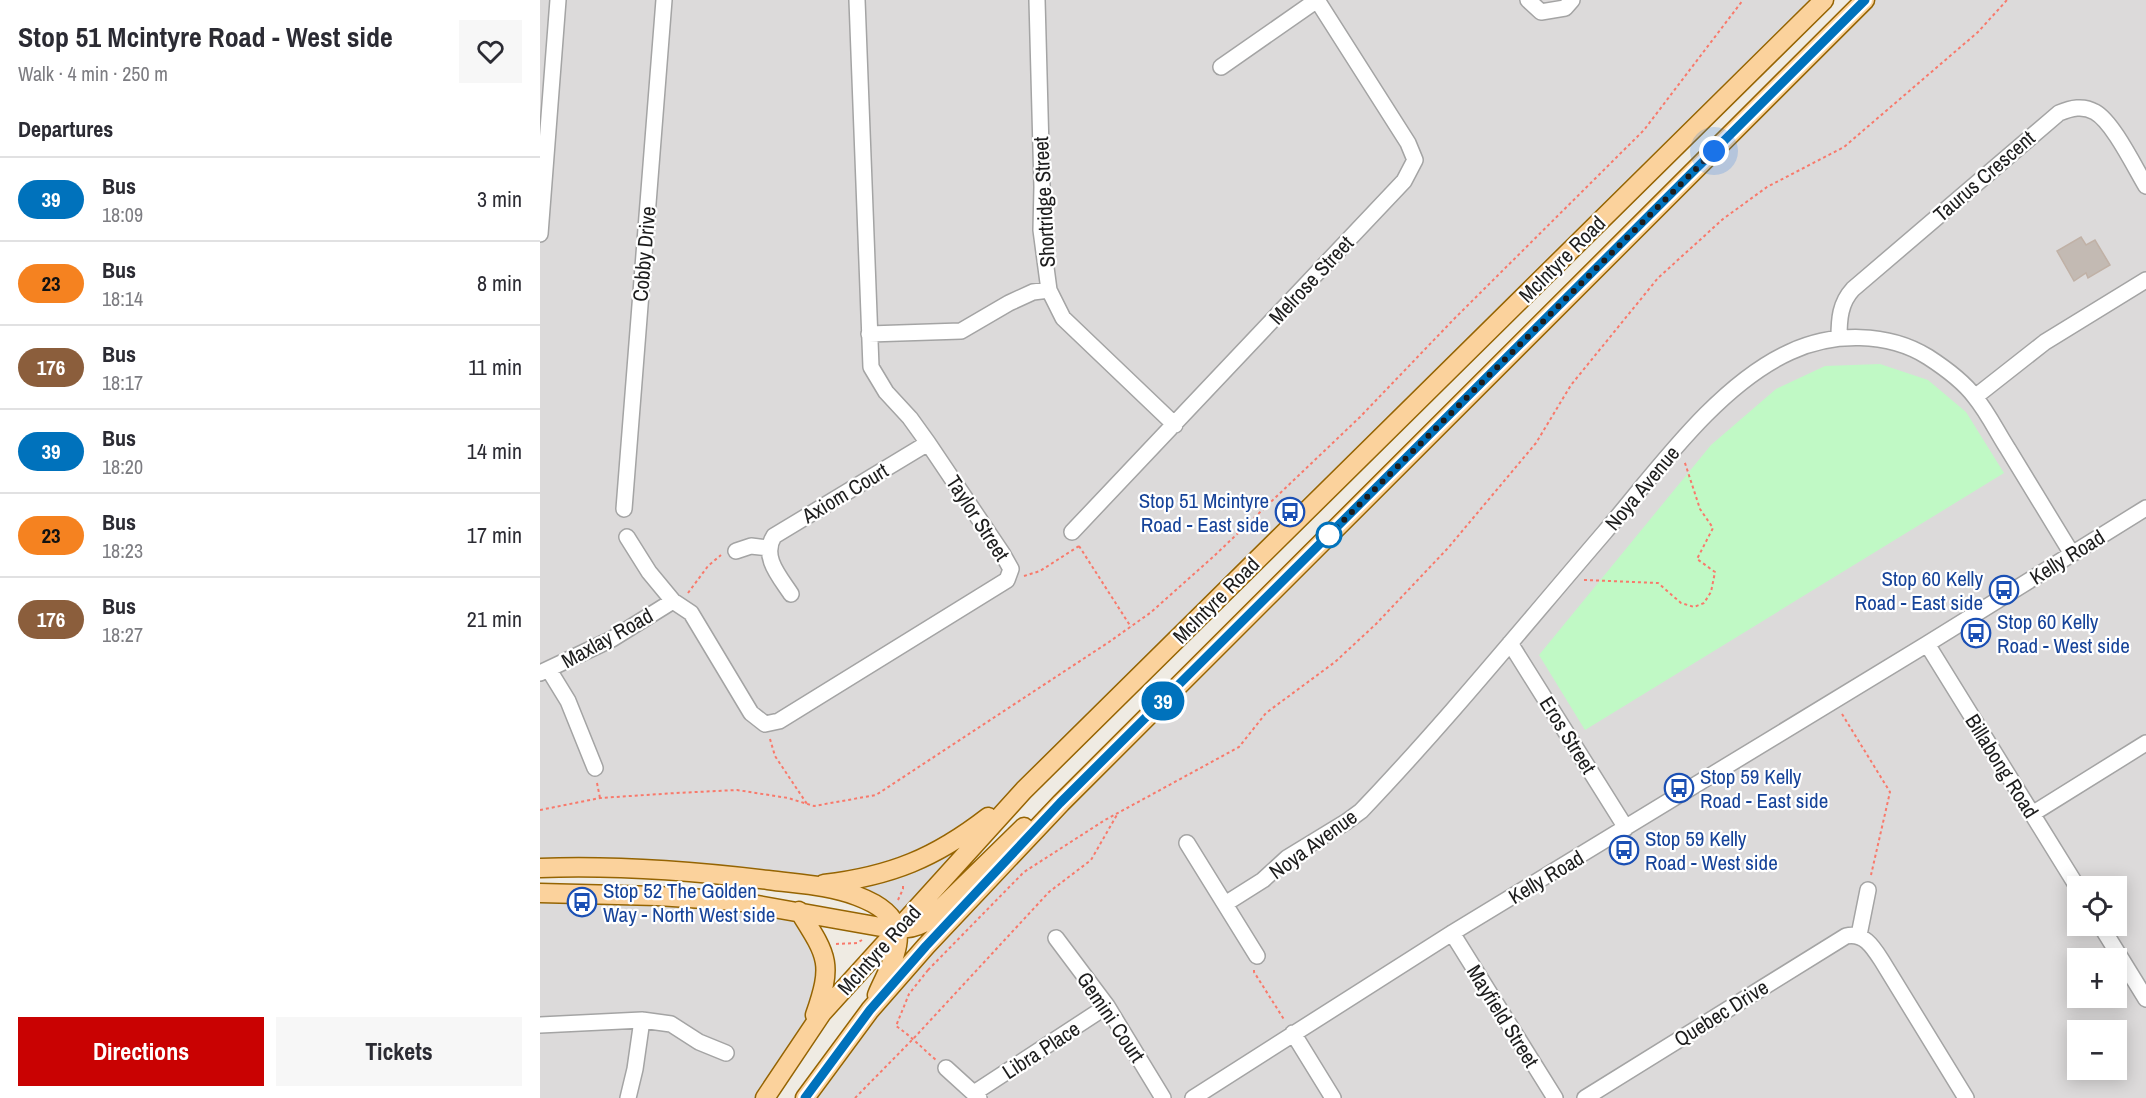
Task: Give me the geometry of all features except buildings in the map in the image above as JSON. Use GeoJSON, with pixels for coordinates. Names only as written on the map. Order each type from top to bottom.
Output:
{"type":"FeatureCollection","features":[{"type":"Feature","properties":{"kind":"main road","name":"McIntyre Road"},"geometry":{"type":"LineString","coordinates":[[765,1098],[809,1029],[1024,790],[1824,0]]}},
{"type":"Feature","properties":{"kind":"main road","name":"McIntyre Road"},"geometry":{"type":"LineString","coordinates":[[805,1098],[870,1010],[1060,803],[1865,0]]}},
{"type":"Feature","properties":{"kind":"main road"},"geometry":{"type":"LineString","coordinates":[[810,885],[881,874],[935,853],[961,838],[1024,790]]}},
{"type":"Feature","properties":{"kind":"main road"},"geometry":{"type":"LineString","coordinates":[[540,893],[696,897],[799,911],[897,929],[921,925],[929,920],[1018,831],[1060,803]]}},
{"type":"Feature","properties":{"kind":"main road"},"geometry":{"type":"LineString","coordinates":[[540,868],[626,869],[711,874],[810,885],[855,895],[871,902],[891,917],[897,929],[894,954],[870,1010]]}},
{"type":"Feature","properties":{"kind":"main road"},"geometry":{"type":"LineString","coordinates":[[799,911],[817,939],[826,965],[824,988],[809,1029]]}},
{"type":"Feature","properties":{"kind":"street"},"geometry":{"type":"LineString","coordinates":[[540,234],[558,0]]}},
{"type":"Feature","properties":{"kind":"street","name":"Cobby Drive"},"geometry":{"type":"LineString","coordinates":[[624,509],[664,0]]}},
{"type":"Feature","properties":{"kind":"street","name":"Taylor Street"},"geometry":{"type":"LineString","coordinates":[[765,724],[779,721],[1007,580],[1011,569],[928,442],[886,392],[871,367],[857,0]]}},
{"type":"Feature","properties":{"kind":"street","name":"Shortridge Street"},"geometry":{"type":"LineString","coordinates":[[1036,0],[1042,187],[1041,230],[1049,290],[1063,318],[1174,425]]}},
{"type":"Feature","properties":{"kind":"street"},"geometry":{"type":"LineString","coordinates":[[1221,67],[1317,0]]}},
{"type":"Feature","properties":{"kind":"street","name":"Melrose Street"},"geometry":{"type":"LineString","coordinates":[[1076,539],[1174,425],[1404,181],[1415,160],[1408,143],[1317,0]]}},
{"type":"Feature","properties":{"kind":"street"},"geometry":{"type":"LineString","coordinates":[[1528,0],[1541,12],[1565,8],[1572,0]]}},
{"type":"Feature","properties":{"kind":"street","name":"Taurus Crescent"},"geometry":{"type":"LineString","coordinates":[[1839,338],[1841,311],[1847,296],[1853,289],[2059,114],[2067,110],[2084,108],[2095,111],[2102,117],[2146,186]]}},
{"type":"Feature","properties":{"kind":"street"},"geometry":{"type":"LineString","coordinates":[[1975,397],[2045,342],[2146,280]]}},
{"type":"Feature","properties":{"kind":"street"},"geometry":{"type":"LineString","coordinates":[[869,334],[961,331],[1025,295],[1049,290]]}},
{"type":"Feature","properties":{"kind":"street","name":"Noya Avenue"},"geometry":{"type":"LineString","coordinates":[[1226,904],[1263,880],[1287,858],[1361,811],[1712,409],[1763,367],[1790,352],[1839,338],[1875,340],[1914,350],[1946,370],[1975,397],[2072,554]]}},
{"type":"Feature","properties":{"kind":"street","name":"Axiom Court"},"geometry":{"type":"LineString","coordinates":[[769,548],[774,536],[781,531],[928,442]]}},
{"type":"Feature","properties":{"kind":"street","name":"Kelly Road"},"geometry":{"type":"LineString","coordinates":[[1193,1098],[1452,933],[2146,508]]}},
{"type":"Feature","properties":{"kind":"street"},"geometry":{"type":"LineString","coordinates":[[627,537],[649,572],[679,599],[691,614],[751,713],[765,724]]}},
{"type":"Feature","properties":{"kind":"street"},"geometry":{"type":"LineString","coordinates":[[731,552],[750,546],[769,548],[771,563],[791,594]]}},
{"type":"Feature","properties":{"kind":"street","name":"Maxlay Road"},"geometry":{"type":"LineString","coordinates":[[545,671],[612,639],[679,599]]}},
{"type":"Feature","properties":{"kind":"street","name":"Eros Street"},"geometry":{"type":"LineString","coordinates":[[1509,643],[1626,828]]}},
{"type":"Feature","properties":{"kind":"street","name":"Billabong Road"},"geometry":{"type":"LineString","coordinates":[[1927,644],[2071,876]]}},
{"type":"Feature","properties":{"kind":"street"},"geometry":{"type":"LineString","coordinates":[[545,671],[568,701],[595,768]]}},
{"type":"Feature","properties":{"kind":"street"},"geometry":{"type":"LineString","coordinates":[[2032,814],[2146,743]]}},
{"type":"Feature","properties":{"kind":"street"},"geometry":{"type":"LineString","coordinates":[[1187,843],[1257,956]]}},
{"type":"Feature","properties":{"kind":"street"},"geometry":{"type":"LineString","coordinates":[[1868,890],[1859,935],[1874,949],[1966,1098]]}},
{"type":"Feature","properties":{"kind":"street","name":"Mayfield Street"},"geometry":{"type":"LineString","coordinates":[[1452,933],[1555,1098]]}},
{"type":"Feature","properties":{"kind":"street","name":"Quebec Drive"},"geometry":{"type":"LineString","coordinates":[[1585,1098],[1846,936],[1859,935]]}},
{"type":"Feature","properties":{"kind":"street"},"geometry":{"type":"LineString","coordinates":[[2106,936],[2146,999]]}},
{"type":"Feature","properties":{"kind":"street","name":"Gemini Court"},"geometry":{"type":"LineString","coordinates":[[1056,938],[1107,1006],[1162,1098]]}},
{"type":"Feature","properties":{"kind":"street","name":"Libra Place"},"geometry":{"type":"LineString","coordinates":[[946,1068],[976,1096],[1107,1006]]}},
{"type":"Feature","properties":{"kind":"street"},"geometry":{"type":"LineString","coordinates":[[540,1025],[642,1020],[671,1024],[699,1042],[726,1053]]}},
{"type":"Feature","properties":{"kind":"street"},"geometry":{"type":"LineString","coordinates":[[628,1098],[636,1069],[642,1020]]}},
{"type":"Feature","properties":{"kind":"street"},"geometry":{"type":"LineString","coordinates":[[1293,1034],[1333,1098]]}},
{"type":"Feature","properties":{"kind":"path"},"geometry":{"type":"LineString","coordinates":[[540,810],[600,798],[737,790],[788,798],[814,806],[876,795],[984,726],[1150,613],[1213,557],[1360,417],[1454,319],[1644,130],[1743,0]]}},
{"type":"Feature","properties":{"kind":"path"},"geometry":{"type":"LineString","coordinates":[[946,1068],[917,1044],[914,1038],[896,1026],[909,994],[928,970],[1024,872],[1118,813],[1239,747],[1266,713],[1335,662],[1376,624],[1456,539],[1536,443],[1570,385],[1658,278],[1723,219],[1767,188],[1844,147],[1978,32],[2007,0]]}},
{"type":"Feature","properties":{"kind":"path"},"geometry":{"type":"LineString","coordinates":[[1567,576],[1591,581],[1658,584],[1681,603],[1694,607],[1704,603],[1712,592],[1715,572],[1697,559],[1713,528],[1700,509],[1692,489],[1680,444]]}},
{"type":"Feature","properties":{"kind":"path"},"geometry":{"type":"LineString","coordinates":[[1007,580],[1040,571],[1076,539],[1131,627]]}},
{"type":"Feature","properties":{"kind":"path"},"geometry":{"type":"LineString","coordinates":[[679,599],[714,560],[731,552]]}},
{"type":"Feature","properties":{"kind":"path"},"geometry":{"type":"LineString","coordinates":[[1834,701],[1890,792],[1868,890]]}},
{"type":"Feature","properties":{"kind":"path"},"geometry":{"type":"LineString","coordinates":[[765,724],[775,756],[807,804]]}},
{"type":"Feature","properties":{"kind":"path"},"geometry":{"type":"LineString","coordinates":[[855,1098],[914,1038],[1049,892],[1091,860],[1118,813]]}},
{"type":"Feature","properties":{"kind":"path"},"geometry":{"type":"LineString","coordinates":[[895,904],[901,896],[903,882]]}},
{"type":"Feature","properties":{"kind":"path"},"geometry":{"type":"LineString","coordinates":[[832,945],[857,944],[867,936]]}},
{"type":"Feature","properties":{"kind":"path"},"geometry":{"type":"LineString","coordinates":[[922,951],[928,970]]}},
{"type":"Feature","properties":{"kind":"path"},"geometry":{"type":"LineString","coordinates":[[1257,956],[1254,972],[1293,1034]]}},
{"type":"Feature","properties":{"kind":"shaded area"},"geometry":{"type":"Polygon","coordinates":[[[540,0],[1824,0],[897,929],[855,895],[540,868],[540,0]]]}},
{"type":"Feature","properties":{"kind":"shaded area"},"geometry":{"type":"Polygon","coordinates":[[[1865,0],[2146,0],[2146,1098],[805,1098],[926,946],[1865,0]]]}},
{"type":"Feature","properties":{"kind":"shaded area"},"geometry":{"type":"Polygon","coordinates":[[[540,893],[799,911],[817,939],[824,988],[765,1098],[540,1098],[540,893]]]}},
{"type":"Feature","properties":{"kind":"green space"},"geometry":{"type":"Polygon","coordinates":[[[1880,364],[1928,380],[1966,412],[2004,473],[1585,730],[1539,655],[1711,445],[1776,389],[1825,366],[1880,364]]]}},
{"type":"Feature","properties":{"kind":"bus line","name":"39"},"geometry":{"type":"LineString","coordinates":[[805,1098],[870,1010],[926,946],[1060,803],[1865,0]]}},
{"type":"Feature","properties":{"kind":"place","name":"Stop 51 Mcintyre Road - East side"},"geometry":{"type":"Point","coordinates":[1290,512]}},
{"type":"Feature","properties":{"kind":"place","name":"Stop 60 Kelly Road - East side"},"geometry":{"type":"Point","coordinates":[2004,590]}},
{"type":"Feature","properties":{"kind":"place","name":"Stop 60 Kelly Road - West side"},"geometry":{"type":"Point","coordinates":[1976,633]}},
{"type":"Feature","properties":{"kind":"place","name":"Stop 59 Kelly Road - East side"},"geometry":{"type":"Point","coordinates":[1679,788]}},
{"type":"Feature","properties":{"kind":"place","name":"Stop 59 Kelly Road - West side"},"geometry":{"type":"Point","coordinates":[1624,850]}},
{"type":"Feature","properties":{"kind":"place","name":"Stop 52 The Golden Way - North West side"},"geometry":{"type":"Point","coordinates":[582,902]}},
{"type":"Feature","properties":{"kind":"route"},"geometry":{"type":"LineString","coordinates":[[1329,535],[1714,151]]}}]}
